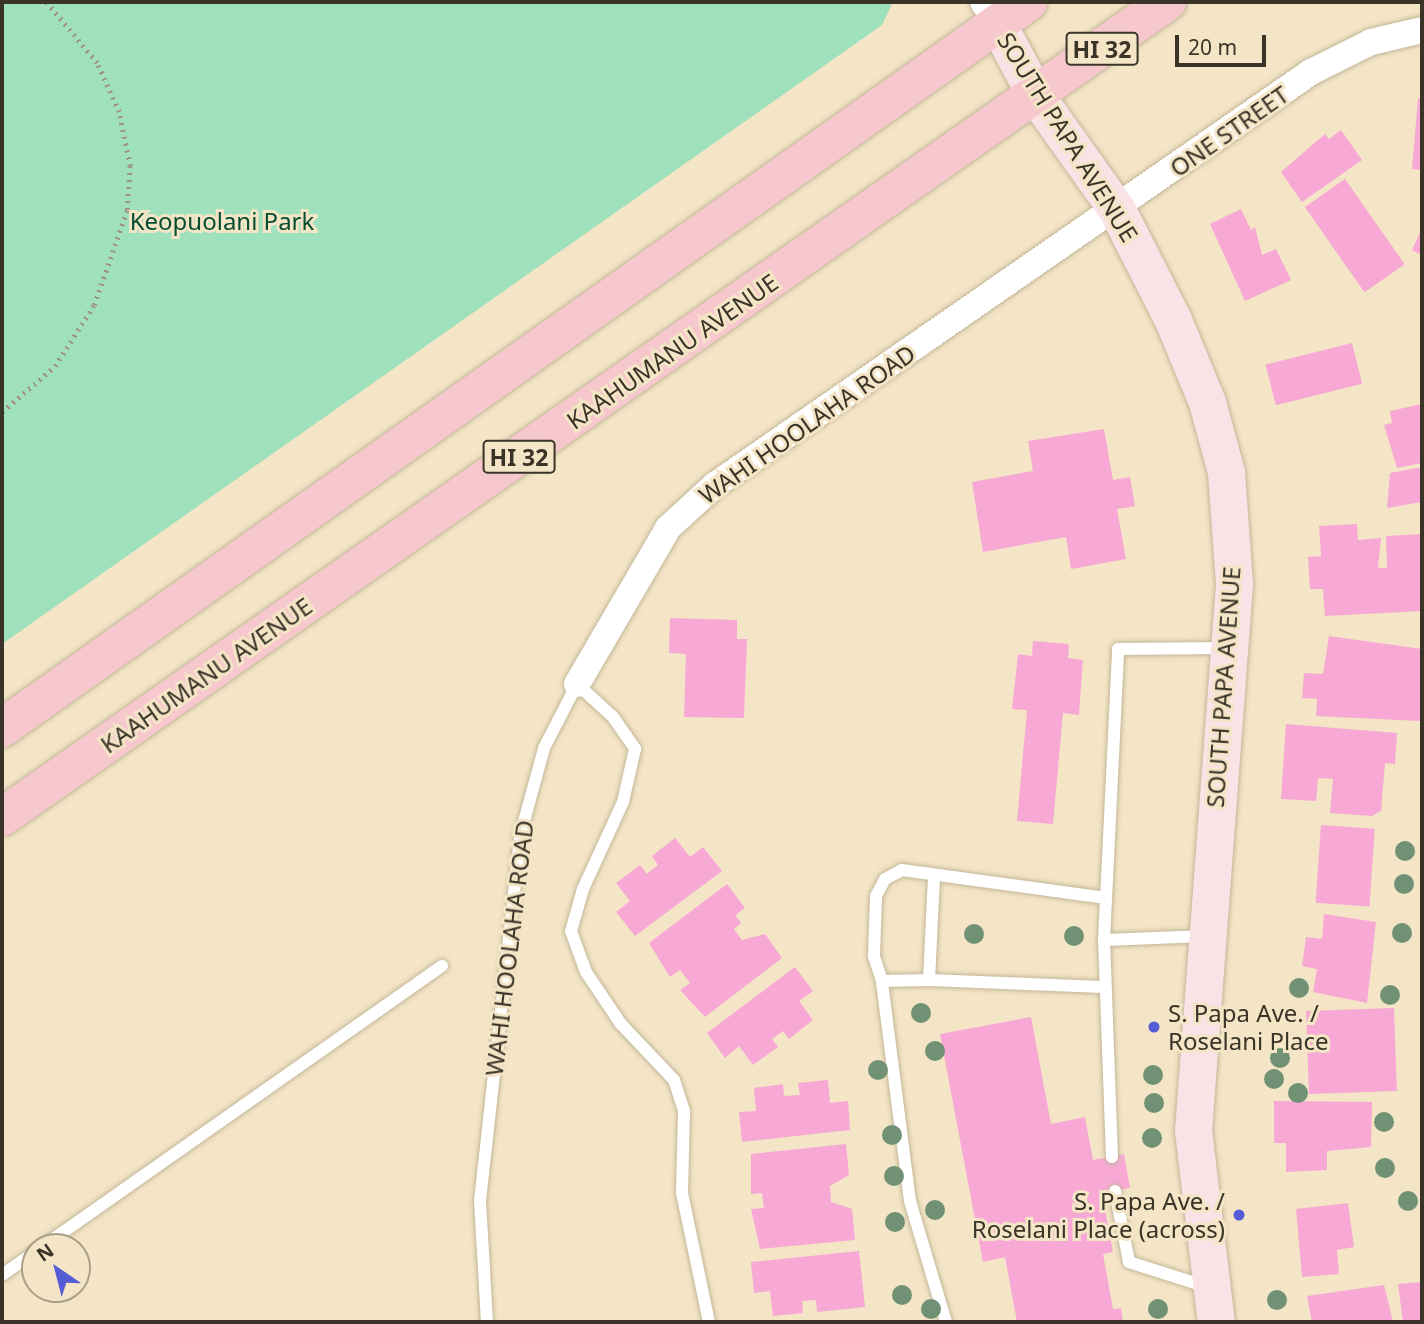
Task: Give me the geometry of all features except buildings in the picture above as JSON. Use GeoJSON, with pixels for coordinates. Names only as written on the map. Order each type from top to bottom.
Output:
{"type":"FeatureCollection","features":[{"type":"Feature","properties":{"kind":"main road"},"geometry":{"type":"LineString","coordinates":[[2,728],[990,13],[1028,2]]}},
{"type":"Feature","properties":{"kind":"main road","name":"KAAHUMANU AVENUE"},"geometry":{"type":"LineString","coordinates":[[2,817],[1167,2]]}},
{"type":"Feature","properties":{"kind":"street","name":"SOUTH PAPA AVENUE"},"geometry":{"type":"LineString","coordinates":[[990,13],[1036,96],[1117,210],[1173,320],[1221,454],[1234,584],[1205,936],[1194,1129],[1208,1287],[1216,1322]]}},
{"type":"Feature","properties":{"kind":"street","name":"ONE STREET"},"geometry":{"type":"LineString","coordinates":[[1117,210],[1311,72],[1371,42],[1422,30]]}},
{"type":"Feature","properties":{"kind":"street","name":"WAHI HOOLAHA ROAD"},"geometry":{"type":"LineString","coordinates":[[577,684],[668,528],[715,485],[1117,210]]}},
{"type":"Feature","properties":{"kind":"lane"},"geometry":{"type":"LineString","coordinates":[[1112,1157],[1103,986],[1118,649],[1228,648]]}},
{"type":"Feature","properties":{"kind":"lane"},"geometry":{"type":"LineString","coordinates":[[577,684],[613,716],[635,749],[623,802],[583,889],[571,931],[600,993],[674,1080],[684,1111],[682,1193],[709,1322]]}},
{"type":"Feature","properties":{"kind":"lane","name":"WAHI HOOLAHA ROAD"},"geometry":{"type":"LineString","coordinates":[[486,1322],[482,1162],[520,836],[544,748],[577,684]]}},
{"type":"Feature","properties":{"kind":"lane"},"geometry":{"type":"LineString","coordinates":[[946,1322],[910,1201],[883,981],[874,956],[876,896],[885,878],[902,870],[934,877],[1106,898]]}},
{"type":"Feature","properties":{"kind":"lane"},"geometry":{"type":"LineString","coordinates":[[929,980],[934,877]]}},
{"type":"Feature","properties":{"kind":"lane"},"geometry":{"type":"LineString","coordinates":[[1104,940],[1205,936]]}},
{"type":"Feature","properties":{"kind":"lane"},"geometry":{"type":"LineString","coordinates":[[62,1233],[442,966]]}},
{"type":"Feature","properties":{"kind":"lane"},"geometry":{"type":"LineString","coordinates":[[883,981],[1103,986]]}},
{"type":"Feature","properties":{"kind":"lane"},"geometry":{"type":"LineString","coordinates":[[1115,1191],[1129,1262],[1208,1287]]}},
{"type":"Feature","properties":{"kind":"lane"},"geometry":{"type":"LineString","coordinates":[[2,1275],[21,1262]]}},
{"type":"Feature","properties":{"kind":"path"},"geometry":{"type":"LineString","coordinates":[[2,411],[55,366],[94,305],[127,210],[130,166],[119,112],[97,63],[46,2]]}},
{"type":"Feature","properties":{"kind":"green space","name":"Keopuolani Park"},"geometry":{"type":"Polygon","coordinates":[[[2,2],[893,2],[882,25],[2,644],[2,2]]]}},
{"type":"Feature","properties":{"kind":"place","name":"S. Papa Ave. / Roselani Place"},"geometry":{"type":"Point","coordinates":[1154,1027]}},
{"type":"Feature","properties":{"kind":"place","name":"S. Papa Ave. / Roselani Place (across)"},"geometry":{"type":"Point","coordinates":[1239,1215]}}]}
